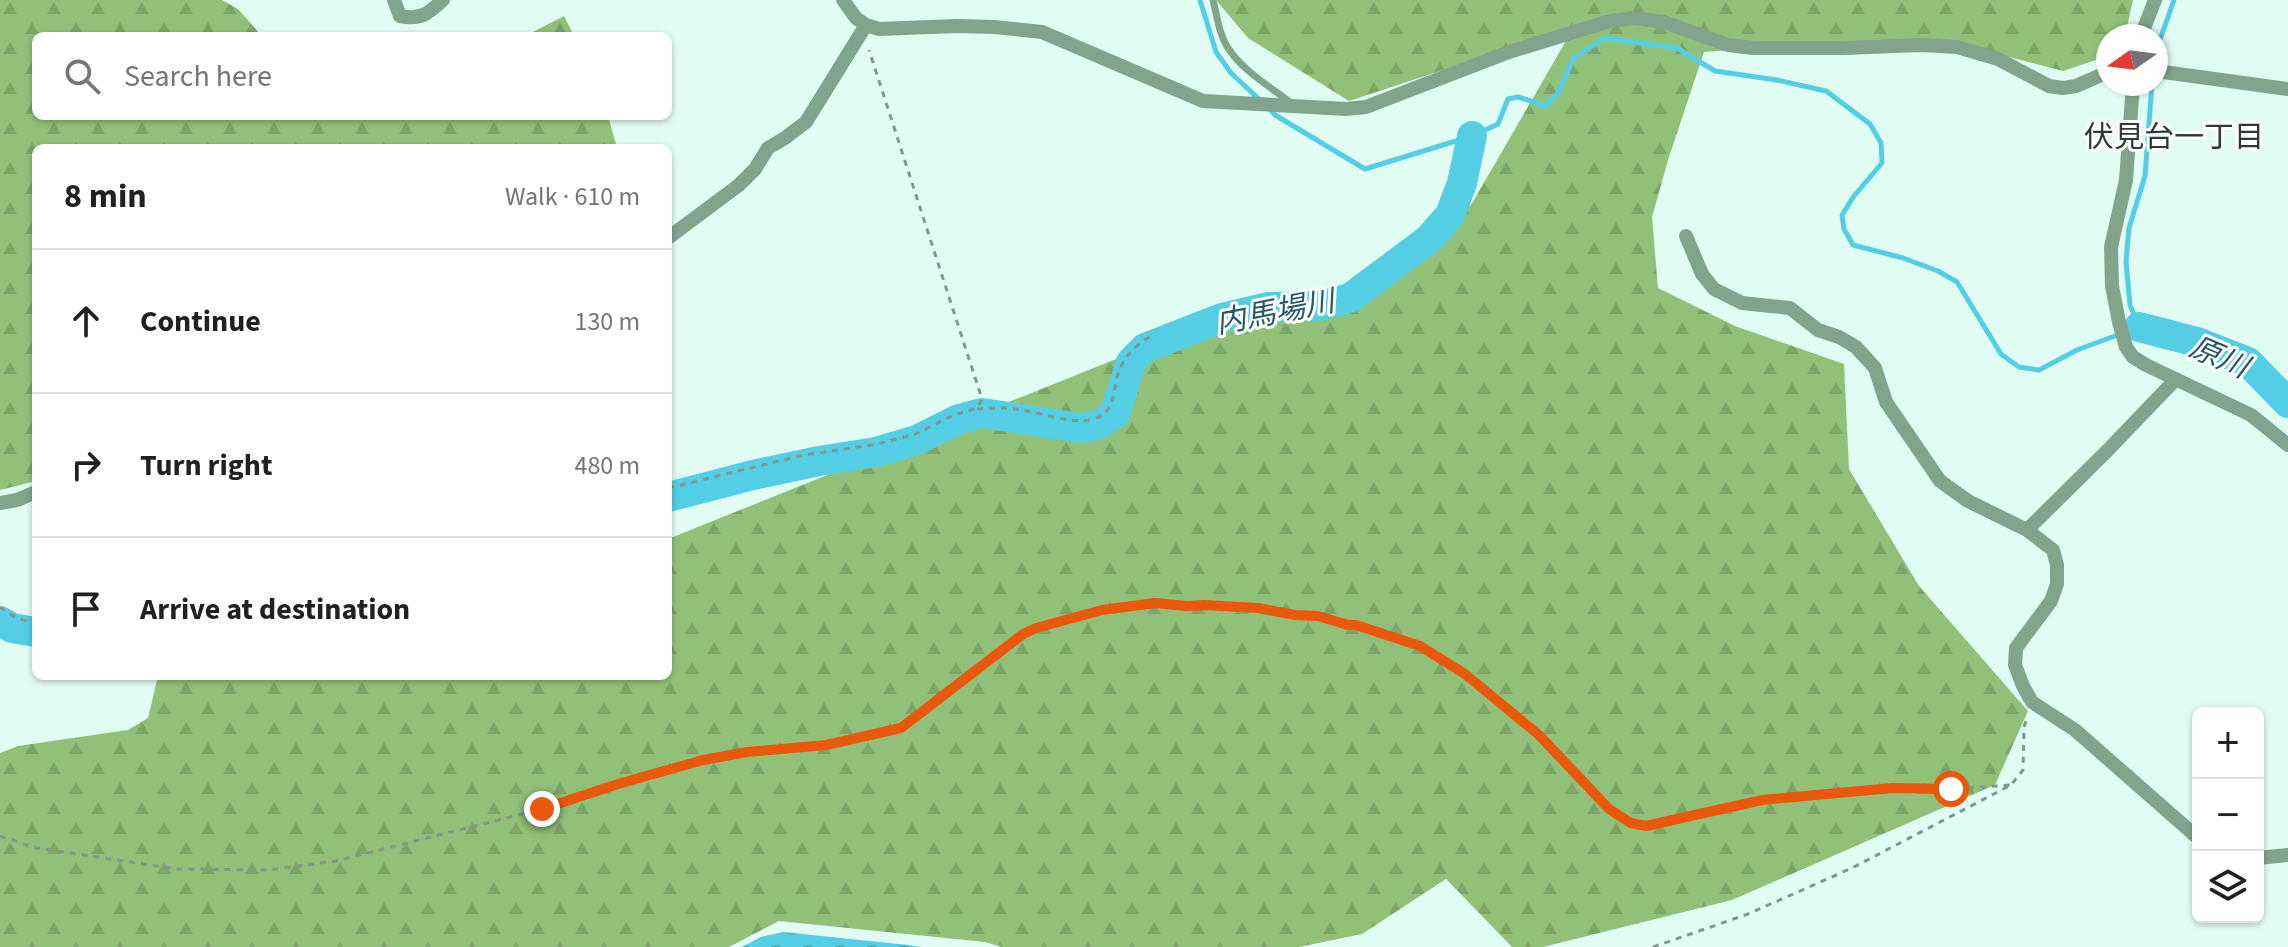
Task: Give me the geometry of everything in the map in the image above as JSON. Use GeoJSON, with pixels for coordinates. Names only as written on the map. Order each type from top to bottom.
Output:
{"type":"FeatureCollection","features":[{"type":"Feature","properties":{"kind":"street"},"geometry":{"type":"LineString","coordinates":[[394,0],[400,16],[414,19],[429,13],[443,0]]}},
{"type":"Feature","properties":{"kind":"street"},"geometry":{"type":"LineString","coordinates":[[843,0],[864,28],[995,27],[1042,32],[1203,101],[1251,105],[1366,107],[1509,52],[1610,21],[1633,18],[1664,22],[1728,45],[1753,48],[1957,47],[1998,59],[2049,86],[2063,88],[2096,77]]}},
{"type":"Feature","properties":{"kind":"street"},"geometry":{"type":"LineString","coordinates":[[2146,24],[2155,0]]}},
{"type":"Feature","properties":{"kind":"street"},"geometry":{"type":"LineString","coordinates":[[672,235],[739,185],[755,169],[768,148],[806,122],[864,28]]}},
{"type":"Feature","properties":{"kind":"street"},"geometry":{"type":"LineString","coordinates":[[2168,73],[2288,89]]}},
{"type":"Feature","properties":{"kind":"street"},"geometry":{"type":"LineString","coordinates":[[2132,96],[2126,180],[2111,247],[2112,286],[2126,347],[2133,357],[2251,415],[2288,445]]}},
{"type":"Feature","properties":{"kind":"street"},"geometry":{"type":"LineString","coordinates":[[1686,236],[1702,274],[1714,289],[1742,303],[1790,308],[1818,330],[1856,347],[1875,368],[1886,402],[1940,481],[1968,501],[2027,530],[2053,550],[2057,584],[2051,601],[2016,648],[2015,665],[2032,702],[2075,730],[2192,833]]}},
{"type":"Feature","properties":{"kind":"street"},"geometry":{"type":"LineString","coordinates":[[2027,530],[2176,379]]}},
{"type":"Feature","properties":{"kind":"street"},"geometry":{"type":"LineString","coordinates":[[0,503],[32,494]]}},
{"type":"Feature","properties":{"kind":"street"},"geometry":{"type":"LineString","coordinates":[[2264,857],[2288,855]]}},
{"type":"Feature","properties":{"kind":"lane"},"geometry":{"type":"LineString","coordinates":[[1213,0],[1220,30],[1228,47],[1244,67],[1295,106]]}},
{"type":"Feature","properties":{"kind":"path"},"geometry":{"type":"LineString","coordinates":[[864,28],[982,399],[977,409]]}},
{"type":"Feature","properties":{"kind":"path"},"geometry":{"type":"LineString","coordinates":[[672,487],[804,455],[878,444],[915,434],[954,415],[977,409],[1005,407],[1080,420],[1102,416],[1112,402],[1121,365],[1132,349],[1151,336]]}},
{"type":"Feature","properties":{"kind":"path"},"geometry":{"type":"LineString","coordinates":[[0,836],[36,848],[178,869],[268,870],[336,861],[542,809],[703,760],[747,752],[826,745],[901,728],[1023,634],[1102,610],[1155,603],[1258,608],[1318,616],[1420,646],[1465,674],[1539,735],[1609,809],[1631,823],[1646,826],[1762,800],[1892,788],[1951,789],[2011,785]]}},
{"type":"Feature","properties":{"kind":"path"},"geometry":{"type":"LineString","coordinates":[[0,607],[10,615],[32,622]]}},
{"type":"Feature","properties":{"kind":"path"},"geometry":{"type":"LineString","coordinates":[[1653,947],[1748,914],[1852,868],[2011,785],[2023,770],[2024,727],[2032,702]]}},
{"type":"Feature","properties":{"kind":"green space"},"geometry":{"type":"Polygon","coordinates":[[[0,0],[222,0],[238,9],[258,32],[32,32],[32,120],[609,120],[616,144],[32,144],[32,482],[0,490],[0,0]]]}},
{"type":"Feature","properties":{"kind":"green space"},"geometry":{"type":"Polygon","coordinates":[[[1216,0],[2133,0],[2128,24],[2096,24],[2096,60],[2063,71],[1971,47],[1832,43],[1704,52],[1652,217],[1658,288],[1735,326],[1844,364],[1849,469],[1919,586],[2028,711],[1995,785],[1732,900],[1543,947],[1512,947],[1446,879],[1362,934],[1299,947],[1002,947],[985,942],[779,921],[729,947],[0,947],[0,753],[18,746],[128,730],[148,718],[157,680],[672,680],[672,537],[1198,326],[1300,311],[1349,291],[1471,205],[1574,27],[1349,101],[1248,38],[1216,0]]]}},
{"type":"Feature","properties":{"kind":"green space"},"geometry":{"type":"Polygon","coordinates":[[[564,16],[572,32],[533,32],[564,16]]]}},
{"type":"Feature","properties":{"kind":"water"},"geometry":{"type":"Polygon","coordinates":[[[783,932],[921,947],[742,947],[761,937],[783,932]]]}},
{"type":"Feature","properties":{"kind":"waterway"},"geometry":{"type":"LineString","coordinates":[[1200,0],[1216,52],[1231,73],[1261,101]]}},
{"type":"Feature","properties":{"kind":"waterway"},"geometry":{"type":"LineString","coordinates":[[2166,24],[2174,0]]}},
{"type":"Feature","properties":{"kind":"waterway"},"geometry":{"type":"LineString","coordinates":[[1269,108],[1275,115],[1365,169],[1472,136],[1498,124],[1508,99],[1518,97],[1546,106],[1558,93],[1574,58],[1605,38],[1677,48],[1715,71],[1826,91],[1870,124],[1881,143],[1882,163],[1842,215],[1844,229],[1853,245],[1903,258],[1957,282],[2001,354],[2019,367],[2039,370],[2077,350],[2139,327],[2130,305],[2126,262],[2129,228],[2145,176],[2151,96]]}},
{"type":"Feature","properties":{"kind":"waterway","name":"内馬場川"},"geometry":{"type":"LineString","coordinates":[[672,496],[753,475],[876,452],[917,440],[959,419],[982,413],[1081,428],[1098,425],[1115,414],[1131,362],[1145,348],[1222,318],[1268,307],[1320,306],[1350,298],[1429,239],[1450,215],[1462,183],[1472,136]]}},
{"type":"Feature","properties":{"kind":"waterway","name":"原川"},"geometry":{"type":"LineString","coordinates":[[2139,327],[2197,342],[2248,362],[2288,403]]}},
{"type":"Feature","properties":{"kind":"waterway","name":"内馬場川"},"geometry":{"type":"LineString","coordinates":[[0,621],[12,628],[32,631]]}},
{"type":"Feature","properties":{"kind":"district","name":"伏見台一丁目"},"geometry":{"type":"Point","coordinates":[2174,137]}},
{"type":"Feature","properties":{"kind":"route"},"geometry":{"type":"LineString","coordinates":[[542,809],[703,760],[747,752],[826,745],[901,728],[1023,634],[1102,610],[1155,603],[1258,608],[1318,616],[1420,646],[1465,674],[1539,735],[1609,809],[1631,823],[1646,826],[1762,800],[1892,788],[1951,789]]}}]}
